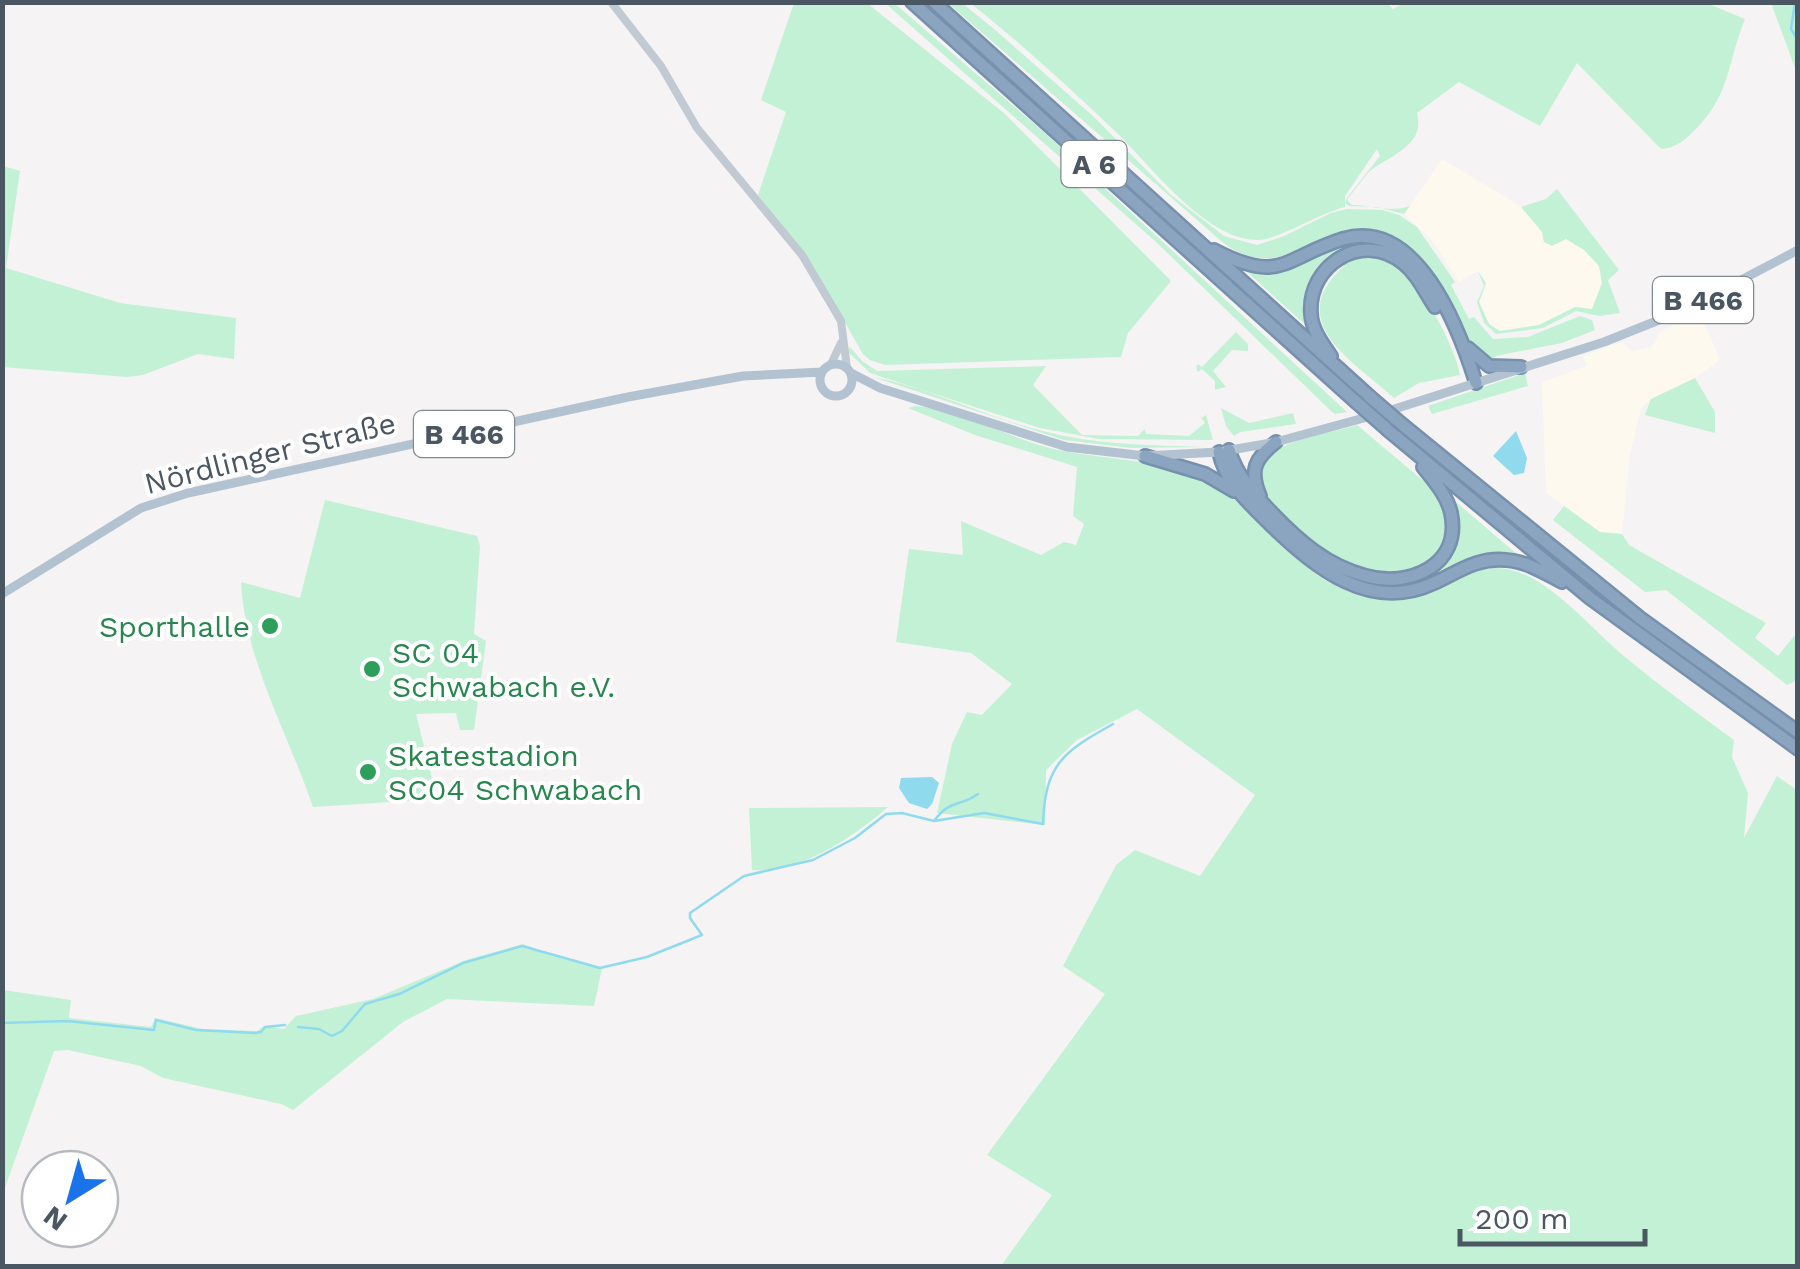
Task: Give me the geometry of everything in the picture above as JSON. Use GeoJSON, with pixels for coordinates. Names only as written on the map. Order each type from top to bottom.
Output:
{"type":"FeatureCollection","features":[{"type":"Feature","properties":{"kind":"highway","name":"A 6"},"geometry":{"type":"LineString","coordinates":[[912,2],[1412,452],[1590,598],[1798,749]]}},
{"type":"Feature","properties":{"kind":"highway","name":"A 6"},"geometry":{"type":"LineString","coordinates":[[934,2],[1404,426],[1612,596],[1798,732]]}},
{"type":"Feature","properties":{"kind":"highway"},"geometry":{"type":"LineString","coordinates":[[1195,240],[1244,264],[1267,268],[1289,264],[1356,236],[1392,242],[1410,255],[1461,340],[1477,358],[1489,366],[1521,366]]}},
{"type":"Feature","properties":{"kind":"highway"},"geometry":{"type":"LineString","coordinates":[[1342,372],[1313,325],[1312,300],[1320,278],[1334,260],[1371,250],[1402,262],[1419,280],[1472,384]]}},
{"type":"Feature","properties":{"kind":"highway"},"geometry":{"type":"LineString","coordinates":[[1461,340],[1472,384]]}},
{"type":"Feature","properties":{"kind":"highway"},"geometry":{"type":"LineString","coordinates":[[1263,504],[1254,468],[1258,457],[1276,442]]}},
{"type":"Feature","properties":{"kind":"highway"},"geometry":{"type":"LineString","coordinates":[[1224,451],[1241,479],[1300,540],[1340,566],[1378,579],[1416,577],[1434,566],[1448,547],[1452,523],[1447,501],[1412,452]]}},
{"type":"Feature","properties":{"kind":"highway"},"geometry":{"type":"LineString","coordinates":[[1224,451],[1226,473],[1242,496],[1318,567],[1364,590],[1407,592],[1473,563],[1501,559],[1541,571],[1590,598]]}},
{"type":"Feature","properties":{"kind":"highway"},"geometry":{"type":"LineString","coordinates":[[1145,456],[1205,474],[1242,496]]}},
{"type":"Feature","properties":{"kind":"main road","name":"B 466"},"geometry":{"type":"LineString","coordinates":[[849,371],[880,388],[1044,441],[1145,456],[1224,451],[1276,442],[1567,354],[1666,318],[1798,250]]}},
{"type":"Feature","properties":{"kind":"main road"},"geometry":{"type":"LineString","coordinates":[[831,364],[849,371],[850,388],[840,396],[832,396],[820,384],[822,372],[831,364]]}},
{"type":"Feature","properties":{"kind":"main road","name":"B 466"},"geometry":{"type":"LineString","coordinates":[[788,376],[822,372]]}},
{"type":"Feature","properties":{"kind":"main road","name":"Nördlinger Straße"},"geometry":{"type":"LineString","coordinates":[[2,594],[104,529],[155,502],[262,475],[628,397],[743,376],[788,376]]}},
{"type":"Feature","properties":{"kind":"main road","name":"B 466"},"geometry":{"type":"LineString","coordinates":[[788,376],[820,384]]}},
{"type":"Feature","properties":{"kind":"main road","name":"B 466"},"geometry":{"type":"LineString","coordinates":[[850,388],[880,388]]}},
{"type":"Feature","properties":{"kind":"street"},"geometry":{"type":"LineString","coordinates":[[611,2],[660,66],[698,128],[802,255],[841,321],[849,371]]}},
{"type":"Feature","properties":{"kind":"street"},"geometry":{"type":"LineString","coordinates":[[831,364],[843,339]]}},
{"type":"Feature","properties":{"kind":"shaded area"},"geometry":{"type":"Polygon","coordinates":[[[1442,159],[1527,210],[1544,242],[1566,239],[1584,250],[1599,266],[1602,283],[1592,309],[1575,307],[1523,329],[1500,331],[1489,324],[1479,302],[1486,287],[1478,271],[1459,282],[1431,239],[1404,214],[1442,159]]]}},
{"type":"Feature","properties":{"kind":"shaded area"},"geometry":{"type":"Polygon","coordinates":[[[1700,312],[1720,360],[1641,408],[1630,455],[1622,534],[1600,532],[1546,493],[1542,382],[1586,366],[1583,356],[1622,342],[1632,351],[1652,347],[1661,331],[1700,312]]]}},
{"type":"Feature","properties":{"kind":"green space"},"geometry":{"type":"Polygon","coordinates":[[[1386,2],[1393,9],[1406,2],[1704,2],[1745,19],[1716,103],[1696,129],[1676,145],[1662,149],[1658,146],[1577,63],[1540,126],[1459,82],[1417,113],[1418,125],[1411,142],[1368,173],[1347,200],[1352,205],[1371,207],[1349,206],[1345,203],[1345,207],[1267,239],[1239,237],[1219,228],[1180,198],[1097,114],[970,3],[1386,2]],[[1377,149],[1345,196],[1345,203],[1380,156],[1377,149]]]}},
{"type":"Feature","properties":{"kind":"green space"},"geometry":{"type":"Polygon","coordinates":[[[794,3],[867,3],[1005,114],[1171,281],[1128,333],[1121,357],[885,365],[863,354],[815,270],[758,195],[786,112],[761,100],[794,3]]]}},
{"type":"Feature","properties":{"kind":"green space"},"geometry":{"type":"Polygon","coordinates":[[[885,3],[894,3],[1046,134],[1347,412],[1331,411],[1155,241],[885,3]]]}},
{"type":"Feature","properties":{"kind":"green space"},"geometry":{"type":"Polygon","coordinates":[[[948,3],[962,3],[994,29],[1094,117],[1171,195],[1224,236],[1257,245],[1331,213],[1347,209],[1383,210],[1417,227],[1455,282],[1451,285],[1469,319],[1474,317],[1493,339],[1528,337],[1580,316],[1592,320],[1595,330],[1562,343],[1496,356],[1489,362],[1469,342],[1426,268],[1410,248],[1390,235],[1362,232],[1323,239],[1271,258],[1233,249],[948,3]]]}},
{"type":"Feature","properties":{"kind":"green space"},"geometry":{"type":"Polygon","coordinates":[[[1771,3],[1797,3],[1797,73],[1771,3]]]}},
{"type":"Feature","properties":{"kind":"green space"},"geometry":{"type":"Polygon","coordinates":[[[3,166],[20,171],[6,268],[120,303],[236,318],[234,359],[198,354],[143,375],[127,377],[3,367],[3,166]]]}},
{"type":"Feature","properties":{"kind":"green space"},"geometry":{"type":"Polygon","coordinates":[[[1557,189],[1619,270],[1608,280],[1620,313],[1599,316],[1576,311],[1543,328],[1496,334],[1484,323],[1477,302],[1484,286],[1478,271],[1486,283],[1479,302],[1489,324],[1500,331],[1539,325],[1575,307],[1592,309],[1602,283],[1599,266],[1566,239],[1552,246],[1544,242],[1542,232],[1521,207],[1546,199],[1557,189]]]}},
{"type":"Feature","properties":{"kind":"green space"},"geometry":{"type":"Polygon","coordinates":[[[1410,206],[1404,214],[1381,208],[1396,209],[1410,206]]]}},
{"type":"Feature","properties":{"kind":"green space"},"geometry":{"type":"Polygon","coordinates":[[[1362,241],[1386,245],[1430,289],[1460,350],[1429,293],[1378,248],[1323,268],[1311,330],[1244,269],[1278,270],[1362,241]]]}},
{"type":"Feature","properties":{"kind":"green space"},"geometry":{"type":"Polygon","coordinates":[[[1359,257],[1388,260],[1406,273],[1436,316],[1460,375],[1419,383],[1394,398],[1330,339],[1322,323],[1320,305],[1327,286],[1344,266],[1342,262],[1359,257]]]}},
{"type":"Feature","properties":{"kind":"green space"},"geometry":{"type":"Polygon","coordinates":[[[1236,332],[1248,344],[1248,351],[1232,350],[1213,371],[1226,387],[1215,390],[1215,381],[1196,367],[1202,367],[1236,332]]]}},
{"type":"Feature","properties":{"kind":"green space"},"geometry":{"type":"Polygon","coordinates":[[[850,347],[877,371],[1046,366],[1033,385],[1082,435],[1138,436],[1145,429],[1146,434],[1189,436],[1205,423],[1201,418],[1206,415],[1213,440],[1099,439],[1040,428],[870,373],[847,351],[850,347]]]}},
{"type":"Feature","properties":{"kind":"green space"},"geometry":{"type":"Polygon","coordinates":[[[1525,373],[1528,386],[1432,414],[1428,406],[1525,373]]]}},
{"type":"Feature","properties":{"kind":"green space"},"geometry":{"type":"Polygon","coordinates":[[[873,377],[1063,436],[1123,444],[1205,447],[1131,448],[1064,440],[873,377]]]}},
{"type":"Feature","properties":{"kind":"green space"},"geometry":{"type":"Polygon","coordinates":[[[1695,378],[1715,412],[1715,433],[1645,415],[1651,399],[1695,378]]]}},
{"type":"Feature","properties":{"kind":"green space"},"geometry":{"type":"Polygon","coordinates":[[[908,408],[949,412],[1046,447],[1150,463],[1209,481],[1245,506],[1291,553],[1325,580],[1359,595],[1387,600],[1413,597],[1490,568],[1531,578],[1565,602],[1638,668],[1734,740],[1732,757],[1748,793],[1744,838],[1777,776],[1797,790],[1797,1266],[1001,1266],[1052,1195],[987,1155],[1105,994],[1063,966],[1116,865],[1135,850],[1200,876],[1255,795],[1137,709],[1077,740],[1046,770],[1045,825],[937,813],[952,744],[967,712],[982,715],[1012,684],[971,653],[896,642],[909,549],[963,555],[961,521],[1041,555],[1064,542],[1076,545],[1084,524],[1073,516],[1077,467],[975,435],[908,408]]]}},
{"type":"Feature","properties":{"kind":"green space"},"geometry":{"type":"Polygon","coordinates":[[[1221,408],[1249,423],[1293,413],[1296,424],[1234,436],[1226,426],[1221,408]]]}},
{"type":"Feature","properties":{"kind":"green space"},"geometry":{"type":"Polygon","coordinates":[[[1357,425],[1438,497],[1446,518],[1447,539],[1445,549],[1429,565],[1387,578],[1338,561],[1298,530],[1263,489],[1260,472],[1265,459],[1279,449],[1357,425]]]}},
{"type":"Feature","properties":{"kind":"green space"},"geometry":{"type":"Polygon","coordinates":[[[1450,497],[1518,555],[1484,556],[1409,590],[1346,581],[1287,534],[1370,580],[1413,584],[1432,574],[1449,554],[1450,497]]]}},
{"type":"Feature","properties":{"kind":"green space","name":"SC 04 Schwabach e.V."},"geometry":{"type":"Polygon","coordinates":[[[325,500],[477,536],[480,546],[474,634],[486,641],[474,730],[460,730],[456,713],[416,714],[437,799],[313,807],[269,696],[250,640],[241,582],[300,598],[325,500]]]}},
{"type":"Feature","properties":{"kind":"green space"},"geometry":{"type":"Polygon","coordinates":[[[1564,506],[1600,532],[1622,534],[1629,545],[1766,623],[1755,638],[1778,656],[1794,636],[1797,638],[1797,680],[1787,685],[1666,590],[1645,592],[1553,520],[1564,506]]]}},
{"type":"Feature","properties":{"kind":"green space"},"geometry":{"type":"Polygon","coordinates":[[[888,807],[842,841],[807,860],[752,870],[749,808],[888,807]]]}},
{"type":"Feature","properties":{"kind":"green space"},"geometry":{"type":"Polygon","coordinates":[[[523,944],[602,968],[594,1006],[447,999],[403,1022],[293,1110],[163,1078],[141,1066],[68,1050],[54,1051],[3,1193],[3,990],[71,1000],[69,1018],[151,1027],[155,1018],[203,1029],[284,1029],[296,1016],[373,999],[466,960],[523,944]]]}},
{"type":"Feature","properties":{"kind":"water"},"geometry":{"type":"Polygon","coordinates":[[[1516,431],[1527,458],[1524,473],[1514,475],[1493,456],[1516,431]]]}},
{"type":"Feature","properties":{"kind":"water"},"geometry":{"type":"Polygon","coordinates":[[[932,777],[939,783],[927,809],[909,803],[899,788],[901,778],[932,777]]]}},
{"type":"Feature","properties":{"kind":"waterway"},"geometry":{"type":"LineString","coordinates":[[1795,2],[1791,29],[1798,40]]}},
{"type":"Feature","properties":{"kind":"waterway"},"geometry":{"type":"LineString","coordinates":[[934,821],[984,813],[1043,824],[1048,787],[1060,762],[1081,743],[1113,724]]}},
{"type":"Feature","properties":{"kind":"waterway"},"geometry":{"type":"LineString","coordinates":[[298,1027],[319,1029],[332,1036],[342,1031],[365,1004],[399,994],[463,963],[522,946],[600,968],[647,957],[702,935],[690,913],[744,876],[813,860],[855,838],[886,814],[902,813],[934,821],[945,809],[978,794]]}},
{"type":"Feature","properties":{"kind":"waterway"},"geometry":{"type":"LineString","coordinates":[[2,1023],[67,1021],[154,1030],[156,1020],[196,1030],[255,1033],[265,1027],[285,1025]]}},
{"type":"Feature","properties":{"kind":"place","name":"Sporthalle"},"geometry":{"type":"Point","coordinates":[270,626]}},
{"type":"Feature","properties":{"kind":"place","name":"SC 04 Schwabach e.V."},"geometry":{"type":"Point","coordinates":[372,669]}},
{"type":"Feature","properties":{"kind":"place","name":"Skatestadion SC04 Schwabach"},"geometry":{"type":"Point","coordinates":[368,772]}}]}
